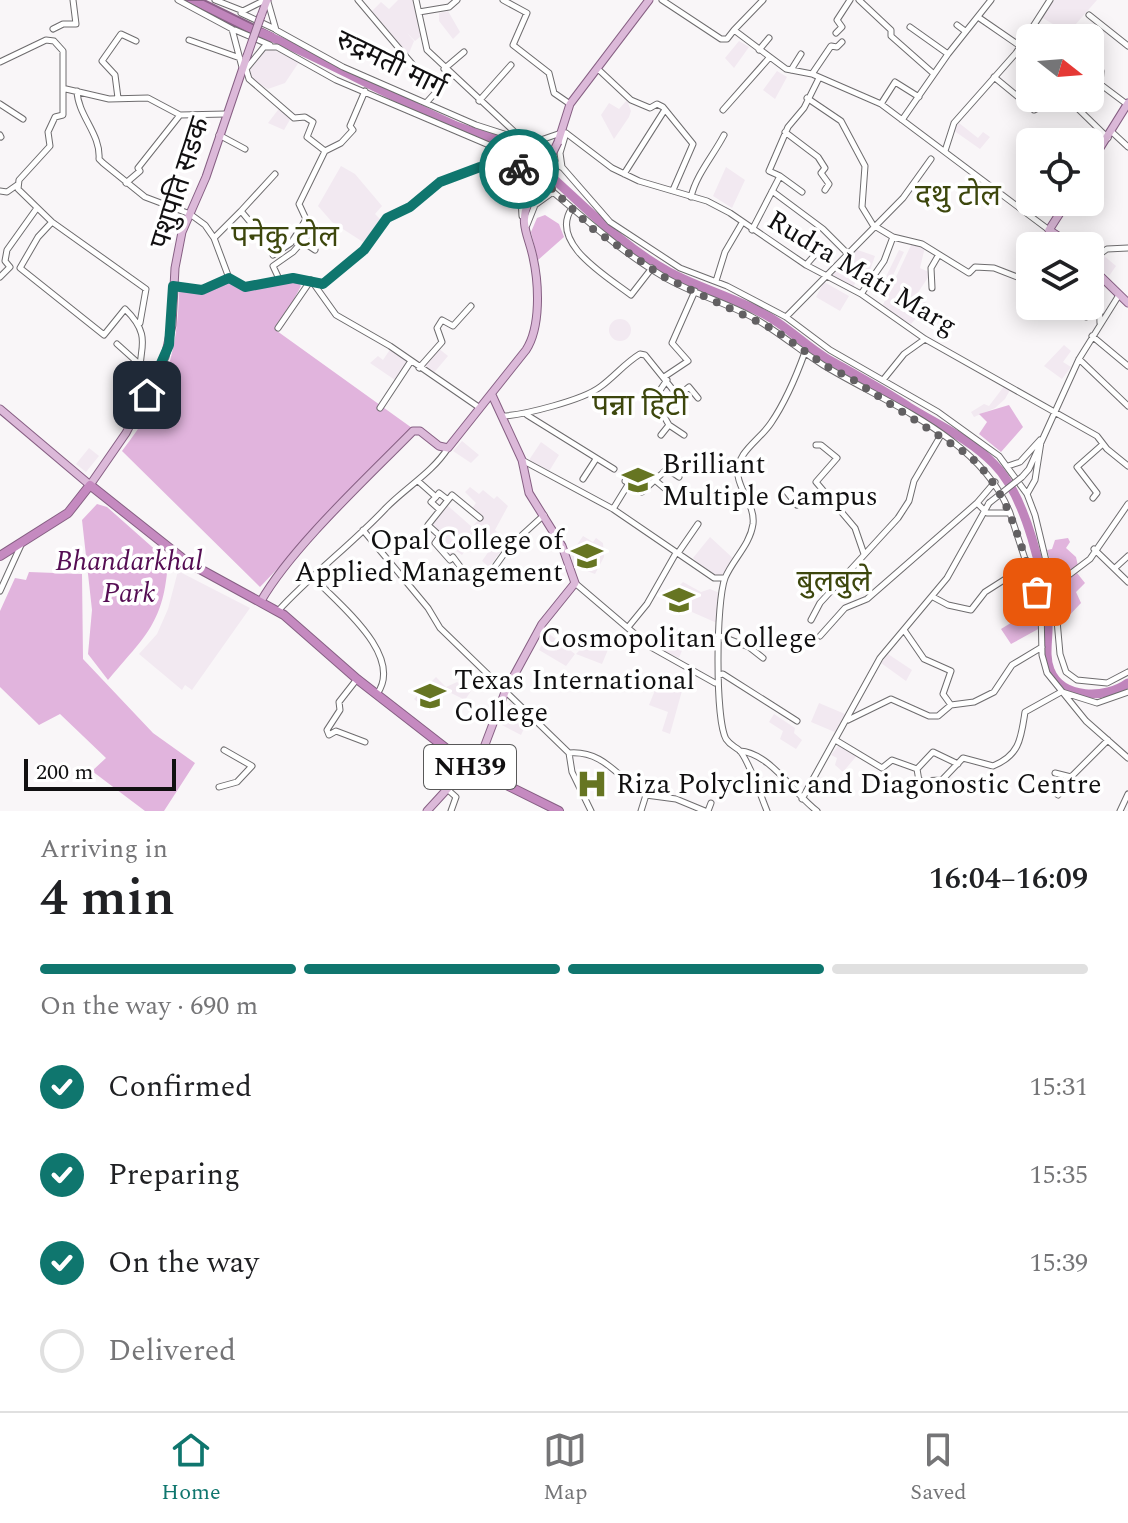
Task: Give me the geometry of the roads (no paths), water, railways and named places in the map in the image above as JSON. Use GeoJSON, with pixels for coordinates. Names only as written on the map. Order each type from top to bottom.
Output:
{"type":"FeatureCollection","features":[{"type":"Feature","properties":{"kind":"highway"},"geometry":{"type":"LineString","coordinates":[[0,556],[68,513],[90,485]]}},
{"type":"Feature","properties":{"kind":"highway","name":"NH39"},"geometry":{"type":"LineString","coordinates":[[90,485],[187,562],[278,611],[376,695],[468,766],[559,811]]}},
{"type":"Feature","properties":{"kind":"main road","name":"पशुपति सडक"},"geometry":{"type":"LineString","coordinates":[[90,485],[134,420],[169,345],[178,251],[266,0]]}},
{"type":"Feature","properties":{"kind":"main road"},"geometry":{"type":"LineString","coordinates":[[261,601],[270,585],[413,431],[420,431],[446,448],[492,395],[533,336],[536,274],[522,217],[563,133],[570,104],[649,0]]}},
{"type":"Feature","properties":{"kind":"main road"},"geometry":{"type":"LineString","coordinates":[[1104,145],[1128,104]]}},
{"type":"Feature","properties":{"kind":"main road"},"geometry":{"type":"LineString","coordinates":[[1052,232],[1049,230],[1058,216]]}},
{"type":"Feature","properties":{"kind":"main road"},"geometry":{"type":"LineString","coordinates":[[1104,281],[1128,303]]}},
{"type":"Feature","properties":{"kind":"main road"},"geometry":{"type":"LineString","coordinates":[[425,811],[478,756],[494,730],[505,692],[550,612],[575,583],[562,546],[529,493],[522,460],[492,395]]}},
{"type":"Feature","properties":{"kind":"main road"},"geometry":{"type":"LineString","coordinates":[[0,410],[90,485]]}},
{"type":"Feature","properties":{"kind":"main road"},"geometry":{"type":"LineString","coordinates":[[425,811],[443,785],[468,766]]}},
{"type":"Feature","properties":{"kind":"street"},"geometry":{"type":"LineString","coordinates":[[53,29],[63,24],[76,24],[73,0]]}},
{"type":"Feature","properties":{"kind":"street"},"geometry":{"type":"LineString","coordinates":[[178,0],[232,29],[439,126],[496,148],[546,183],[593,229],[652,268],[773,329],[941,435],[984,468],[995,482],[1010,513],[1041,608],[1042,647],[1047,673],[1061,692],[1128,758]]}},
{"type":"Feature","properties":{"kind":"street"},"geometry":{"type":"LineString","coordinates":[[215,0],[249,11],[266,0],[276,30]]}},
{"type":"Feature","properties":{"kind":"street"},"geometry":{"type":"LineString","coordinates":[[358,0],[436,92],[426,103]]}},
{"type":"Feature","properties":{"kind":"street"},"geometry":{"type":"LineString","coordinates":[[416,0],[427,50],[520,138],[532,143],[562,167],[610,222],[680,268],[716,281],[786,317],[830,350],[968,431],[1008,466],[1027,494],[1053,587],[1060,654],[1069,676],[1107,683],[1128,672]]}},
{"type":"Feature","properties":{"kind":"street"},"geometry":{"type":"LineString","coordinates":[[419,12],[449,7],[457,0]]}},
{"type":"Feature","properties":{"kind":"street"},"geometry":{"type":"LineString","coordinates":[[503,0],[522,9],[527,15],[513,45],[549,73],[554,93],[570,104]]}},
{"type":"Feature","properties":{"kind":"street"},"geometry":{"type":"LineString","coordinates":[[662,0],[721,39],[727,39],[763,0]]}},
{"type":"Feature","properties":{"kind":"street"},"geometry":{"type":"LineString","coordinates":[[836,33],[842,27],[836,23],[840,13],[850,0]]}},
{"type":"Feature","properties":{"kind":"street"},"geometry":{"type":"LineString","coordinates":[[859,0],[891,30],[891,36],[915,61],[934,74]]}},
{"type":"Feature","properties":{"kind":"street"},"geometry":{"type":"LineString","coordinates":[[902,120],[965,31],[991,0]]}},
{"type":"Feature","properties":{"kind":"street"},"geometry":{"type":"LineString","coordinates":[[1037,24],[1050,0]]}},
{"type":"Feature","properties":{"kind":"street","name":"रुद्रमती मार्ग"},"geometry":{"type":"LineString","coordinates":[[229,7],[343,67],[476,125],[520,138]]}},
{"type":"Feature","properties":{"kind":"street"},"geometry":{"type":"LineString","coordinates":[[1089,15],[1128,46]]}},
{"type":"Feature","properties":{"kind":"street"},"geometry":{"type":"LineString","coordinates":[[978,17],[1016,43]]}},
{"type":"Feature","properties":{"kind":"street"},"geometry":{"type":"LineString","coordinates":[[957,25],[965,31]]}},
{"type":"Feature","properties":{"kind":"street"},"geometry":{"type":"LineString","coordinates":[[910,27],[948,54]]}},
{"type":"Feature","properties":{"kind":"street"},"geometry":{"type":"LineString","coordinates":[[232,29],[244,57]]}},
{"type":"Feature","properties":{"kind":"street"},"geometry":{"type":"LineString","coordinates":[[734,30],[769,58],[791,70],[812,74],[881,104],[1049,230]]}},
{"type":"Feature","properties":{"kind":"street"},"geometry":{"type":"LineString","coordinates":[[118,98],[115,75],[102,61],[121,34],[136,41]]}},
{"type":"Feature","properties":{"kind":"street"},"geometry":{"type":"LineString","coordinates":[[759,50],[769,38]]}},
{"type":"Feature","properties":{"kind":"street"},"geometry":{"type":"LineString","coordinates":[[0,62],[46,40],[54,41],[63,51],[66,89],[63,115],[55,117],[48,132],[50,146],[17,185],[7,192],[0,191]]}},
{"type":"Feature","properties":{"kind":"street"},"geometry":{"type":"LineString","coordinates":[[189,40],[244,57]]}},
{"type":"Feature","properties":{"kind":"street"},"geometry":{"type":"LineString","coordinates":[[812,74],[831,46],[837,47],[842,42]]}},
{"type":"Feature","properties":{"kind":"street"},"geometry":{"type":"LineString","coordinates":[[271,46],[260,51],[244,69],[245,75],[292,116],[313,122],[307,137],[325,151]]}},
{"type":"Feature","properties":{"kind":"street"},"geometry":{"type":"LineString","coordinates":[[945,153],[944,146],[954,123],[1016,51]]}},
{"type":"Feature","properties":{"kind":"street"},"geometry":{"type":"LineString","coordinates":[[444,69],[464,52]]}},
{"type":"Feature","properties":{"kind":"street"},"geometry":{"type":"LineString","coordinates":[[791,70],[801,54]]}},
{"type":"Feature","properties":{"kind":"street"},"geometry":{"type":"LineString","coordinates":[[723,110],[769,58]]}},
{"type":"Feature","properties":{"kind":"street"},"geometry":{"type":"LineString","coordinates":[[479,101],[511,65]]}},
{"type":"Feature","properties":{"kind":"street"},"geometry":{"type":"LineString","coordinates":[[595,71],[599,70],[631,100],[650,108],[657,104],[693,144],[673,190]]}},
{"type":"Feature","properties":{"kind":"street"},"geometry":{"type":"LineString","coordinates":[[994,77],[1016,95]]}},
{"type":"Feature","properties":{"kind":"street"},"geometry":{"type":"LineString","coordinates":[[802,192],[769,171],[785,132],[819,78]]}},
{"type":"Feature","properties":{"kind":"street"},"geometry":{"type":"LineString","coordinates":[[881,104],[895,82],[919,97]]}},
{"type":"Feature","properties":{"kind":"street"},"geometry":{"type":"LineString","coordinates":[[1104,87],[1128,104]]}},
{"type":"Feature","properties":{"kind":"street"},"geometry":{"type":"LineString","coordinates":[[66,89],[118,98],[148,98],[180,115],[226,114]]}},
{"type":"Feature","properties":{"kind":"street"},"geometry":{"type":"LineString","coordinates":[[77,91],[78,105],[101,148],[99,159],[145,197],[190,214],[214,238],[229,278],[245,287],[293,278],[323,284],[344,270],[364,250],[387,218],[410,207],[443,180],[480,167],[520,181]]}},
{"type":"Feature","properties":{"kind":"street"},"geometry":{"type":"LineString","coordinates":[[273,255],[291,243],[306,219],[299,204],[325,151],[341,143],[353,130],[350,126],[365,91]]}},
{"type":"Feature","properties":{"kind":"street"},"geometry":{"type":"LineString","coordinates":[[807,98],[841,121],[865,166],[862,207],[873,225],[893,237],[922,244],[969,273],[975,267],[994,268],[1016,277]]}},
{"type":"Feature","properties":{"kind":"street"},"geometry":{"type":"LineString","coordinates":[[0,104],[23,119]]}},
{"type":"Feature","properties":{"kind":"street"},"geometry":{"type":"LineString","coordinates":[[624,174],[664,111]]}},
{"type":"Feature","properties":{"kind":"street"},"geometry":{"type":"LineString","coordinates":[[1083,112],[1128,147]]}},
{"type":"Feature","properties":{"kind":"street"},"geometry":{"type":"LineString","coordinates":[[126,183],[140,171],[138,168],[180,115]]}},
{"type":"Feature","properties":{"kind":"street"},"geometry":{"type":"LineString","coordinates":[[785,132],[818,157],[825,168],[821,173],[829,184],[825,190]]}},
{"type":"Feature","properties":{"kind":"street"},"geometry":{"type":"LineString","coordinates":[[532,143],[541,143],[563,133]]}},
{"type":"Feature","properties":{"kind":"street"},"geometry":{"type":"LineString","coordinates":[[562,167],[560,153],[563,133]]}},
{"type":"Feature","properties":{"kind":"street","name":"Rudra Mati Marg"},"geometry":{"type":"LineString","coordinates":[[563,133],[624,174],[707,201],[806,265],[861,294],[925,339],[1097,436],[1128,466]]}},
{"type":"Feature","properties":{"kind":"street"},"geometry":{"type":"LineString","coordinates":[[219,135],[245,149]]}},
{"type":"Feature","properties":{"kind":"street"},"geometry":{"type":"LineString","coordinates":[[691,197],[696,179],[703,173],[724,135]]}},
{"type":"Feature","properties":{"kind":"street"},"geometry":{"type":"LineString","coordinates":[[786,317],[846,252],[857,246],[873,225],[903,198],[931,159]]}},
{"type":"Feature","properties":{"kind":"street"},"geometry":{"type":"LineString","coordinates":[[519,166],[522,217]]}},
{"type":"Feature","properties":{"kind":"street"},"geometry":{"type":"LineString","coordinates":[[214,238],[275,174]]}},
{"type":"Feature","properties":{"kind":"street"},"geometry":{"type":"LineString","coordinates":[[752,230],[780,176]]}},
{"type":"Feature","properties":{"kind":"street"},"geometry":{"type":"LineString","coordinates":[[17,185],[52,222],[146,289],[140,323],[144,344],[139,372],[148,393]]}},
{"type":"Feature","properties":{"kind":"street"},"geometry":{"type":"LineString","coordinates":[[772,191],[805,214],[846,252]]}},
{"type":"Feature","properties":{"kind":"street"},"geometry":{"type":"LineString","coordinates":[[525,230],[535,205],[553,192]]}},
{"type":"Feature","properties":{"kind":"street"},"geometry":{"type":"LineString","coordinates":[[0,277],[10,267],[5,261],[7,250],[37,208]]}},
{"type":"Feature","properties":{"kind":"street"},"geometry":{"type":"LineString","coordinates":[[572,208],[566,219],[566,232],[578,252],[631,295],[652,268]]}},
{"type":"Feature","properties":{"kind":"street"},"geometry":{"type":"LineString","coordinates":[[241,211],[261,235]]}},
{"type":"Feature","properties":{"kind":"street"},"geometry":{"type":"LineString","coordinates":[[52,222],[38,237],[20,268],[104,335],[125,309],[140,323]]}},
{"type":"Feature","properties":{"kind":"street"},"geometry":{"type":"LineString","coordinates":[[716,281],[725,252],[742,223]]}},
{"type":"Feature","properties":{"kind":"street"},"geometry":{"type":"LineString","coordinates":[[280,281],[273,266],[310,233],[302,226]]}},
{"type":"Feature","properties":{"kind":"street"},"geometry":{"type":"LineString","coordinates":[[861,294],[884,261],[893,237]]}},
{"type":"Feature","properties":{"kind":"street"},"geometry":{"type":"LineString","coordinates":[[806,265],[820,249],[808,239]]}},
{"type":"Feature","properties":{"kind":"street"},"geometry":{"type":"LineString","coordinates":[[303,242],[315,250]]}},
{"type":"Feature","properties":{"kind":"street"},"geometry":{"type":"LineString","coordinates":[[1104,251],[1128,248]]}},
{"type":"Feature","properties":{"kind":"street"},"geometry":{"type":"LineString","coordinates":[[932,288],[931,268],[938,256]]}},
{"type":"Feature","properties":{"kind":"street"},"geometry":{"type":"LineString","coordinates":[[173,286],[202,290],[229,278]]}},
{"type":"Feature","properties":{"kind":"street"},"geometry":{"type":"LineString","coordinates":[[278,328],[311,280]]}},
{"type":"Feature","properties":{"kind":"street"},"geometry":{"type":"LineString","coordinates":[[311,280],[336,315],[481,408]]}},
{"type":"Feature","properties":{"kind":"street"},"geometry":{"type":"LineString","coordinates":[[684,435],[669,425],[654,399],[665,379],[688,361],[672,343],[695,291]]}},
{"type":"Feature","properties":{"kind":"street"},"geometry":{"type":"LineString","coordinates":[[802,799],[880,658],[933,597],[956,565],[989,503],[1022,477],[1056,413],[1079,359],[1119,295]]}},
{"type":"Feature","properties":{"kind":"street"},"geometry":{"type":"LineString","coordinates":[[419,368],[442,342],[437,328],[442,320],[453,326],[471,306]]}},
{"type":"Feature","properties":{"kind":"street"},"geometry":{"type":"LineString","coordinates":[[1100,320],[1100,324]]}},
{"type":"Feature","properties":{"kind":"street"},"geometry":{"type":"LineString","coordinates":[[1092,336],[1128,366]]}},
{"type":"Feature","properties":{"kind":"street"},"geometry":{"type":"LineString","coordinates":[[883,380],[904,354],[925,339]]}},
{"type":"Feature","properties":{"kind":"street"},"geometry":{"type":"LineString","coordinates":[[117,344],[137,362],[129,395],[134,420]]}},
{"type":"Feature","properties":{"kind":"street"},"geometry":{"type":"LineString","coordinates":[[715,683],[719,675],[718,635],[725,578],[753,528],[753,518],[737,482],[740,464],[792,388],[805,352]]}},
{"type":"Feature","properties":{"kind":"street"},"geometry":{"type":"LineString","coordinates":[[503,416],[526,414],[541,406],[575,399],[598,389],[640,354],[645,355],[680,399],[689,387],[698,398]]}},
{"type":"Feature","properties":{"kind":"street"},"geometry":{"type":"LineString","coordinates":[[1079,359],[1128,406]]}},
{"type":"Feature","properties":{"kind":"street"},"geometry":{"type":"LineString","coordinates":[[380,408],[411,361]]}},
{"type":"Feature","properties":{"kind":"street"},"geometry":{"type":"LineString","coordinates":[[526,414],[614,469]]}},
{"type":"Feature","properties":{"kind":"street"},"geometry":{"type":"LineString","coordinates":[[661,435],[669,425]]}},
{"type":"Feature","properties":{"kind":"street"},"geometry":{"type":"LineString","coordinates":[[811,620],[820,603],[898,518],[909,501],[914,481],[941,435]]}},
{"type":"Feature","properties":{"kind":"street"},"geometry":{"type":"LineString","coordinates":[[1008,466],[1020,462],[1040,440]]}},
{"type":"Feature","properties":{"kind":"street"},"geometry":{"type":"LineString","coordinates":[[1027,494],[1038,470],[1040,440]]}},
{"type":"Feature","properties":{"kind":"street"},"geometry":{"type":"LineString","coordinates":[[1093,498],[1097,493],[1077,467],[1103,444]]}},
{"type":"Feature","properties":{"kind":"street"},"geometry":{"type":"LineString","coordinates":[[816,445],[825,446],[837,458],[816,482],[855,528],[864,555]]}},
{"type":"Feature","properties":{"kind":"street"},"geometry":{"type":"LineString","coordinates":[[278,611],[363,530],[376,522],[384,510],[418,481],[446,448]]}},
{"type":"Feature","properties":{"kind":"street"},"geometry":{"type":"LineString","coordinates":[[583,479],[596,459]]}},
{"type":"Feature","properties":{"kind":"street"},"geometry":{"type":"LineString","coordinates":[[522,460],[613,509],[692,560],[714,578],[725,578]]}},
{"type":"Feature","properties":{"kind":"street"},"geometry":{"type":"LineString","coordinates":[[627,475],[625,481],[642,492],[667,469],[679,477]]}},
{"type":"Feature","properties":{"kind":"street"},"geometry":{"type":"LineString","coordinates":[[418,481],[436,497]]}},
{"type":"Feature","properties":{"kind":"street"},"geometry":{"type":"LineString","coordinates":[[656,481],[680,501]]}},
{"type":"Feature","properties":{"kind":"street"},"geometry":{"type":"LineString","coordinates":[[820,636],[845,608],[867,599],[977,503],[995,482]]}},
{"type":"Feature","properties":{"kind":"street"},"geometry":{"type":"LineString","coordinates":[[613,509],[629,483]]}},
{"type":"Feature","properties":{"kind":"street"},"geometry":{"type":"LineString","coordinates":[[786,491],[797,505]]}},
{"type":"Feature","properties":{"kind":"street"},"geometry":{"type":"LineString","coordinates":[[440,510],[431,502],[439,493],[448,500]]}},
{"type":"Feature","properties":{"kind":"street"},"geometry":{"type":"LineString","coordinates":[[462,569],[453,557],[450,560],[435,543],[440,536],[428,526],[452,495],[480,518]]}},
{"type":"Feature","properties":{"kind":"street"},"geometry":{"type":"LineString","coordinates":[[977,503],[983,512]]}},
{"type":"Feature","properties":{"kind":"street"},"geometry":{"type":"LineString","coordinates":[[1053,587],[1090,559],[1094,549],[1125,514],[1128,504]]}},
{"type":"Feature","properties":{"kind":"street"},"geometry":{"type":"LineString","coordinates":[[983,512],[1010,513]]}},
{"type":"Feature","properties":{"kind":"street"},"geometry":{"type":"LineString","coordinates":[[486,579],[509,547],[544,514]]}},
{"type":"Feature","properties":{"kind":"street"},"geometry":{"type":"LineString","coordinates":[[629,626],[647,604],[698,524]]}},
{"type":"Feature","properties":{"kind":"street"},"geometry":{"type":"LineString","coordinates":[[363,530],[428,608],[440,628],[569,753],[601,759],[646,795],[676,799],[706,811],[711,803]]}},
{"type":"Feature","properties":{"kind":"street"},"geometry":{"type":"LineString","coordinates":[[0,591],[23,541]]}},
{"type":"Feature","properties":{"kind":"street"},"geometry":{"type":"LineString","coordinates":[[1094,549],[1128,582]]}},
{"type":"Feature","properties":{"kind":"street"},"geometry":{"type":"LineString","coordinates":[[1115,568],[1128,556]]}},
{"type":"Feature","properties":{"kind":"street"},"geometry":{"type":"LineString","coordinates":[[933,597],[948,605],[971,610],[985,592],[1007,578],[1014,567],[1026,563]]}},
{"type":"Feature","properties":{"kind":"street"},"geometry":{"type":"LineString","coordinates":[[313,577],[377,647],[385,667],[383,682],[376,695]]}},
{"type":"Feature","properties":{"kind":"street"},"geometry":{"type":"LineString","coordinates":[[575,583],[649,646],[715,683],[721,697],[721,723],[726,739],[740,751],[767,811]]}},
{"type":"Feature","properties":{"kind":"street"},"geometry":{"type":"LineString","coordinates":[[904,630],[924,659],[951,671],[943,694],[951,705]]}},
{"type":"Feature","properties":{"kind":"street"},"geometry":{"type":"LineString","coordinates":[[718,635],[749,647],[763,658]]}},
{"type":"Feature","properties":{"kind":"street"},"geometry":{"type":"LineString","coordinates":[[847,720],[891,699],[929,716],[938,716],[951,705],[974,702],[994,692],[1012,665],[1026,653],[1042,647]]}},
{"type":"Feature","properties":{"kind":"street"},"geometry":{"type":"LineString","coordinates":[[719,675],[723,674],[755,691],[797,721]]}},
{"type":"Feature","properties":{"kind":"street"},"geometry":{"type":"LineString","coordinates":[[357,679],[339,702],[340,710],[327,730],[329,735],[336,731],[365,742]]}},
{"type":"Feature","properties":{"kind":"street"},"geometry":{"type":"LineString","coordinates":[[917,769],[919,781],[942,780],[963,758],[993,766],[1014,755],[1021,741],[1025,712],[1061,692],[1097,703],[1128,692]]}},
{"type":"Feature","properties":{"kind":"street"},"geometry":{"type":"LineString","coordinates":[[1058,795],[1071,777],[1108,740]]}},
{"type":"Feature","properties":{"kind":"street"},"geometry":{"type":"LineString","coordinates":[[836,741],[882,768],[892,760],[917,769]]}},
{"type":"Feature","properties":{"kind":"street"},"geometry":{"type":"LineString","coordinates":[[219,787],[237,782],[252,766],[224,750]]}},
{"type":"Feature","properties":{"kind":"street"},"geometry":{"type":"LineString","coordinates":[[740,751],[752,752],[764,761],[817,811]]}},
{"type":"Feature","properties":{"kind":"street"},"geometry":{"type":"LineString","coordinates":[[917,769],[933,752],[958,764]]}},
{"type":"Feature","properties":{"kind":"street"},"geometry":{"type":"LineString","coordinates":[[569,753],[572,772],[591,811]]}},
{"type":"Feature","properties":{"kind":"street"},"geometry":{"type":"LineString","coordinates":[[1055,773],[1071,777]]}},
{"type":"Feature","properties":{"kind":"street"},"geometry":{"type":"LineString","coordinates":[[446,788],[456,797],[451,811]]}},
{"type":"Feature","properties":{"kind":"street"},"geometry":{"type":"LineString","coordinates":[[1120,811],[1128,794]]}},
{"type":"Feature","properties":{"kind":"street"},"geometry":{"type":"LineString","coordinates":[[641,811],[646,795]]}},
{"type":"Feature","properties":{"kind":"waterway"},"geometry":{"type":"LineString","coordinates":[[262,33],[452,124],[518,149],[611,231],[649,260],[680,278],[771,318],[826,358],[975,447],[1005,478],[1016,496],[1032,538],[1048,622],[1047,658],[1056,680],[1074,692],[1085,694],[1108,692],[1128,683]]}},
{"type":"Feature","properties":{"kind":"place","name":"Brilliant Multiple Campus"},"geometry":{"type":"Point","coordinates":[638,480]}},
{"type":"Feature","properties":{"kind":"place","name":"Opal College of Applied Management"},"geometry":{"type":"Point","coordinates":[587,556]}},
{"type":"Feature","properties":{"kind":"place","name":"Cosmopolitan College"},"geometry":{"type":"Point","coordinates":[679,600]}},
{"type":"Feature","properties":{"kind":"place","name":"Texas International College"},"geometry":{"type":"Point","coordinates":[430,696]}},
{"type":"Feature","properties":{"kind":"place","name":"Riza Polyclinic and Diagonostic Centre"},"geometry":{"type":"Point","coordinates":[592,784]}},
{"type":"Feature","properties":{"kind":"district","name":"दथु टोल"},"geometry":{"type":"Point","coordinates":[958,196]}},
{"type":"Feature","properties":{"kind":"district","name":"पनेकु टोल"},"geometry":{"type":"Point","coordinates":[285,237]}},
{"type":"Feature","properties":{"kind":"district","name":"पन्ना हिटी"},"geometry":{"type":"Point","coordinates":[640,406]}},
{"type":"Feature","properties":{"kind":"district","name":"बुलबुले"},"geometry":{"type":"Point","coordinates":[834,582]}},
{"type":"Feature","properties":{"kind":"park label","name":"Bhandarkhal Park"},"geometry":{"type":"Point","coordinates":[129,577]}}]}
